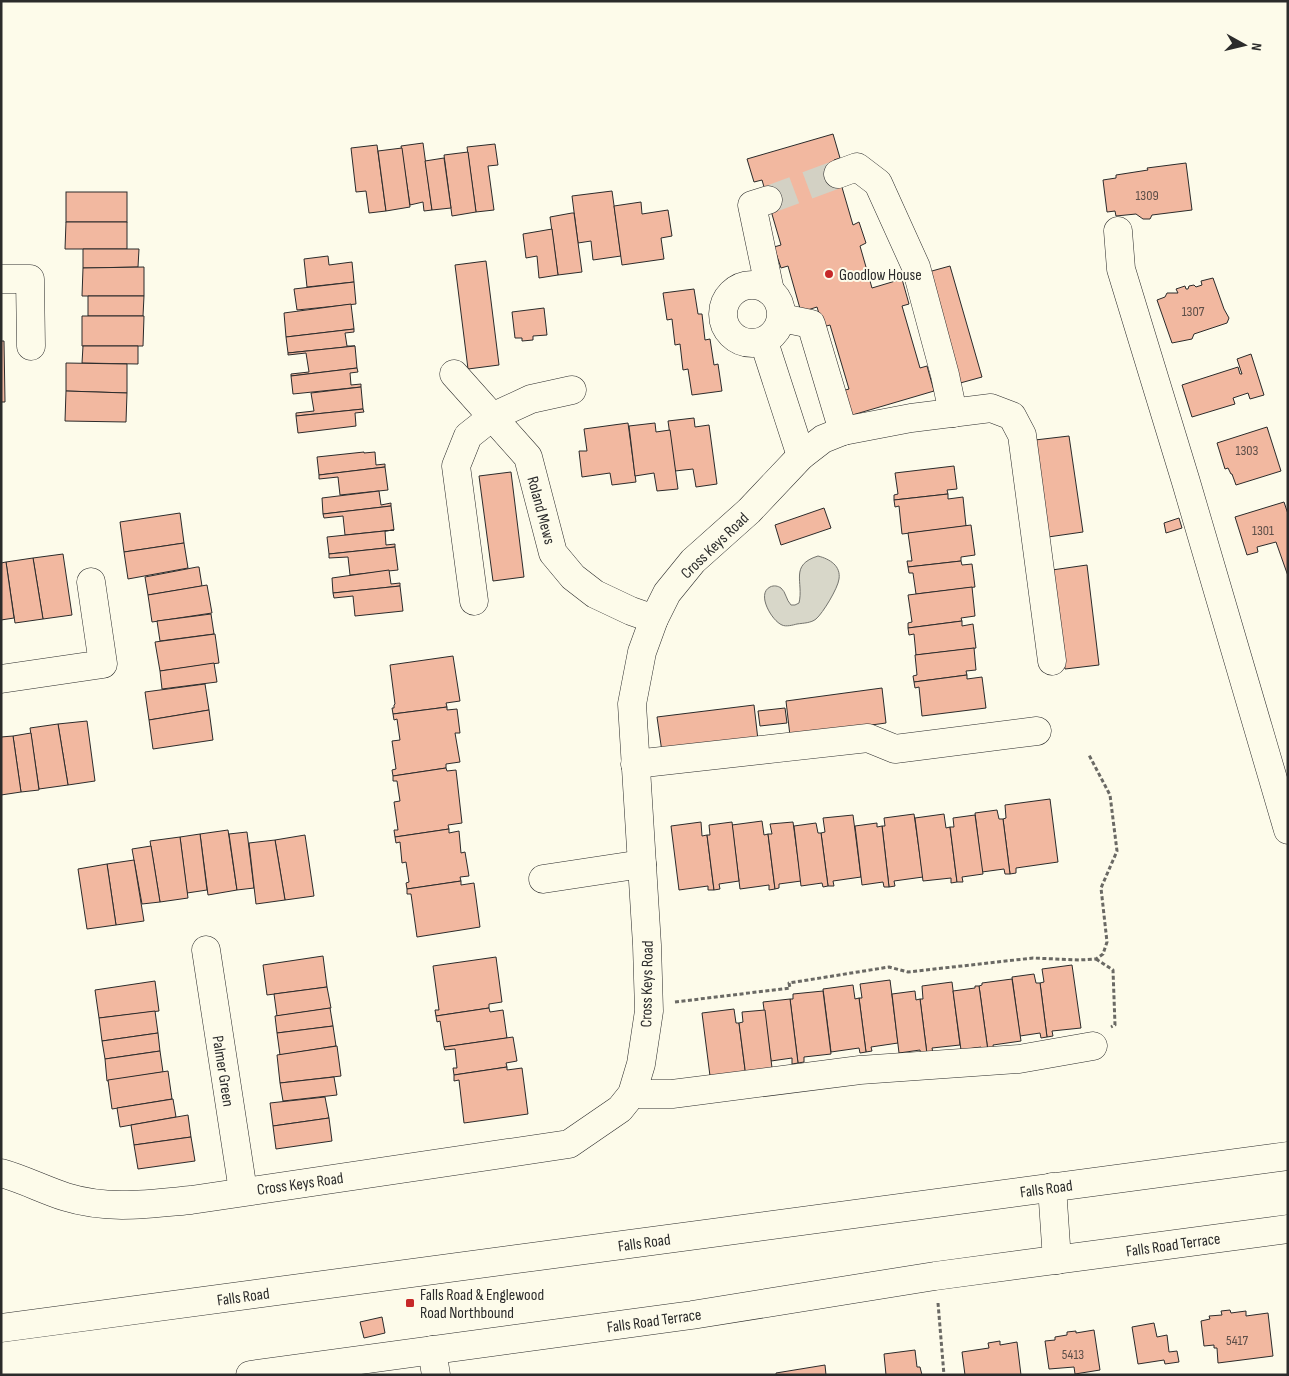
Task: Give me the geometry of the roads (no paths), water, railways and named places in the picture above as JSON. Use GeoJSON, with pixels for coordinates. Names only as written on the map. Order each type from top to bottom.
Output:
{"type":"FeatureCollection","features":[{"type":"Feature","properties":{"kind":"street"},"geometry":{"type":"LineString","coordinates":[[838,174],[858,168],[878,183],[916,266],[945,375],[953,413]]}},
{"type":"Feature","properties":{"kind":"street"},"geometry":{"type":"LineString","coordinates":[[768,200],[752,205],[770,291]]}},
{"type":"Feature","properties":{"kind":"street"},"geometry":{"type":"LineString","coordinates":[[1118,232],[1121,270],[1186,482],[1288,830]]}},
{"type":"Feature","properties":{"kind":"street"},"geometry":{"type":"LineString","coordinates":[[1,279],[30,279],[30,346]]}},
{"type":"Feature","properties":{"kind":"street"},"geometry":{"type":"LineString","coordinates":[[756,285],[770,291],[780,303],[782,318],[776,332],[764,342],[749,344],[735,338],[725,326],[723,311],[729,297],[741,287],[756,285]]}},
{"type":"Feature","properties":{"kind":"street"},"geometry":{"type":"LineString","coordinates":[[782,318],[811,324],[843,431]]}},
{"type":"Feature","properties":{"kind":"street"},"geometry":{"type":"LineString","coordinates":[[764,342],[801,456]]}},
{"type":"Feature","properties":{"kind":"street","name":"Roland Mews"},"geometry":{"type":"LineString","coordinates":[[454,374],[528,457],[553,553],[573,577],[595,594],[630,611],[654,619]]}},
{"type":"Feature","properties":{"kind":"street"},"geometry":{"type":"LineString","coordinates":[[474,601],[456,466],[468,436],[492,417],[530,399],[572,390]]}},
{"type":"Feature","properties":{"kind":"street","name":"Cross Keys Road"},"geometry":{"type":"LineString","coordinates":[[1,1173],[66,1197],[105,1206],[182,1201],[569,1144],[620,1109],[632,1094],[641,1064],[649,1011],[632,704],[642,652],[654,619],[667,593],[693,561],[749,511],[801,456],[823,439],[843,431],[911,418],[991,408],[1012,416],[1022,435],[1052,661]]}},
{"type":"Feature","properties":{"kind":"street"},"geometry":{"type":"LineString","coordinates":[[1,679],[103,664],[91,582]]}},
{"type":"Feature","properties":{"kind":"street"},"geometry":{"type":"LineString","coordinates":[[635,764],[868,738],[895,749],[1036,731]]}},
{"type":"Feature","properties":{"kind":"street"},"geometry":{"type":"LineString","coordinates":[[543,879],[642,864]]}},
{"type":"Feature","properties":{"kind":"street","name":"Palmer Green"},"geometry":{"type":"LineString","coordinates":[[206,950],[243,1191]]}},
{"type":"Feature","properties":{"kind":"street"},"geometry":{"type":"LineString","coordinates":[[632,1094],[672,1094],[860,1070],[1019,1058],[1093,1046]]}},
{"type":"Feature","properties":{"kind":"street","name":"Falls Road"},"geometry":{"type":"LineString","coordinates":[[1,1328],[1288,1156]]}},
{"type":"Feature","properties":{"kind":"street"},"geometry":{"type":"LineString","coordinates":[[1052,1187],[1057,1260]]}},
{"type":"Feature","properties":{"kind":"street","name":"Falls Road Terrace"},"geometry":{"type":"LineString","coordinates":[[250,1375],[434,1362],[692,1315],[935,1276],[1288,1229]]}},
{"type":"Feature","properties":{"kind":"tunnel"},"geometry":{"type":"LineString","coordinates":[[768,200],[838,174]]}},
{"type":"Feature","properties":{"kind":"place","name":"Goodlow House"},"geometry":{"type":"Point","coordinates":[829,274]}},
{"type":"Feature","properties":{"kind":"place","name":"Falls Road & Englewood Road Northbound"},"geometry":{"type":"Point","coordinates":[410,1303]}}]}
